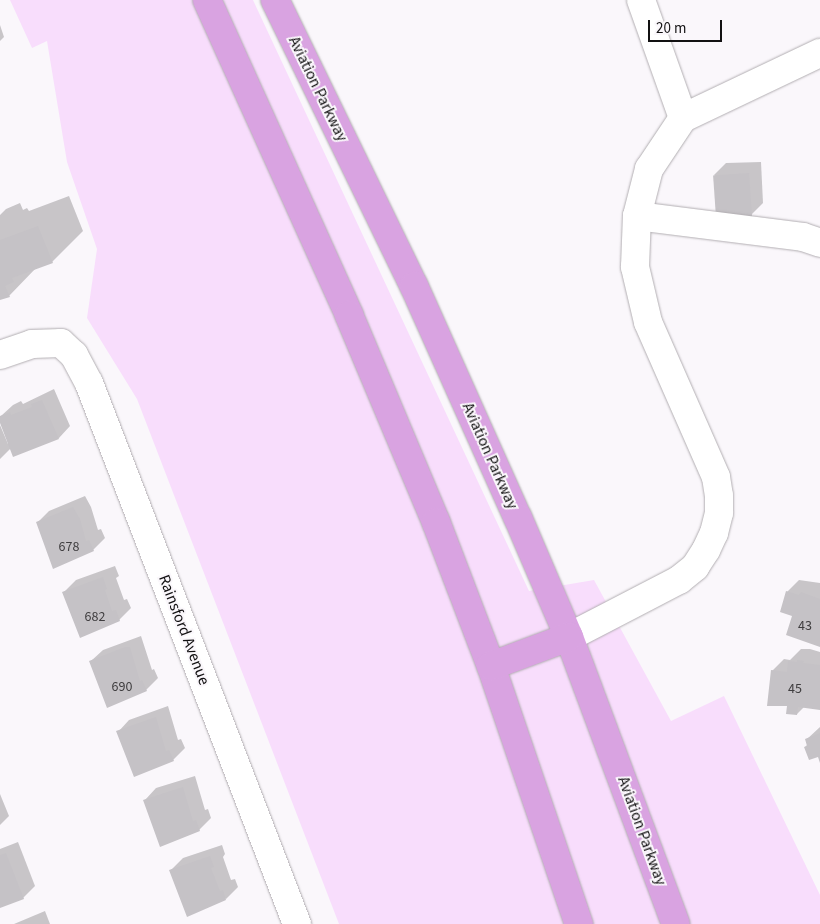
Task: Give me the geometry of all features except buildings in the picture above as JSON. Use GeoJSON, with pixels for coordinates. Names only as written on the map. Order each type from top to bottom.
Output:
{"type":"FeatureCollection","features":[{"type":"Feature","properties":{"kind":"main road"},"geometry":{"type":"LineString","coordinates":[[207,0],[350,315],[436,522],[491,666],[579,924]]}},
{"type":"Feature","properties":{"kind":"main road","name":"Aviation Parkway"},"geometry":{"type":"LineString","coordinates":[[275,0],[414,286],[569,637],[676,924]]}},
{"type":"Feature","properties":{"kind":"main road"},"geometry":{"type":"LineString","coordinates":[[491,666],[569,637]]}},
{"type":"Feature","properties":{"kind":"street"},"geometry":{"type":"LineString","coordinates":[[642,0],[683,118]]}},
{"type":"Feature","properties":{"kind":"street"},"geometry":{"type":"LineString","coordinates":[[569,637],[679,580],[695,567],[714,533],[719,513],[716,476],[648,322],[635,267],[637,216],[649,169],[683,118],[820,53]]}},
{"type":"Feature","properties":{"kind":"street"},"geometry":{"type":"LineString","coordinates":[[637,216],[804,237],[820,243]]}},
{"type":"Feature","properties":{"kind":"street","name":"Rainsford Avenue"},"geometry":{"type":"LineString","coordinates":[[0,355],[32,344],[61,344],[74,355],[89,383],[297,924]]}},
{"type":"Feature","properties":{"kind":"shaded area"},"geometry":{"type":"Polygon","coordinates":[[[10,0],[253,0],[529,591],[594,580],[671,721],[724,696],[820,895],[820,924],[339,924],[137,399],[87,318],[97,249],[67,162],[47,41],[32,48],[10,0]]]}}]}
